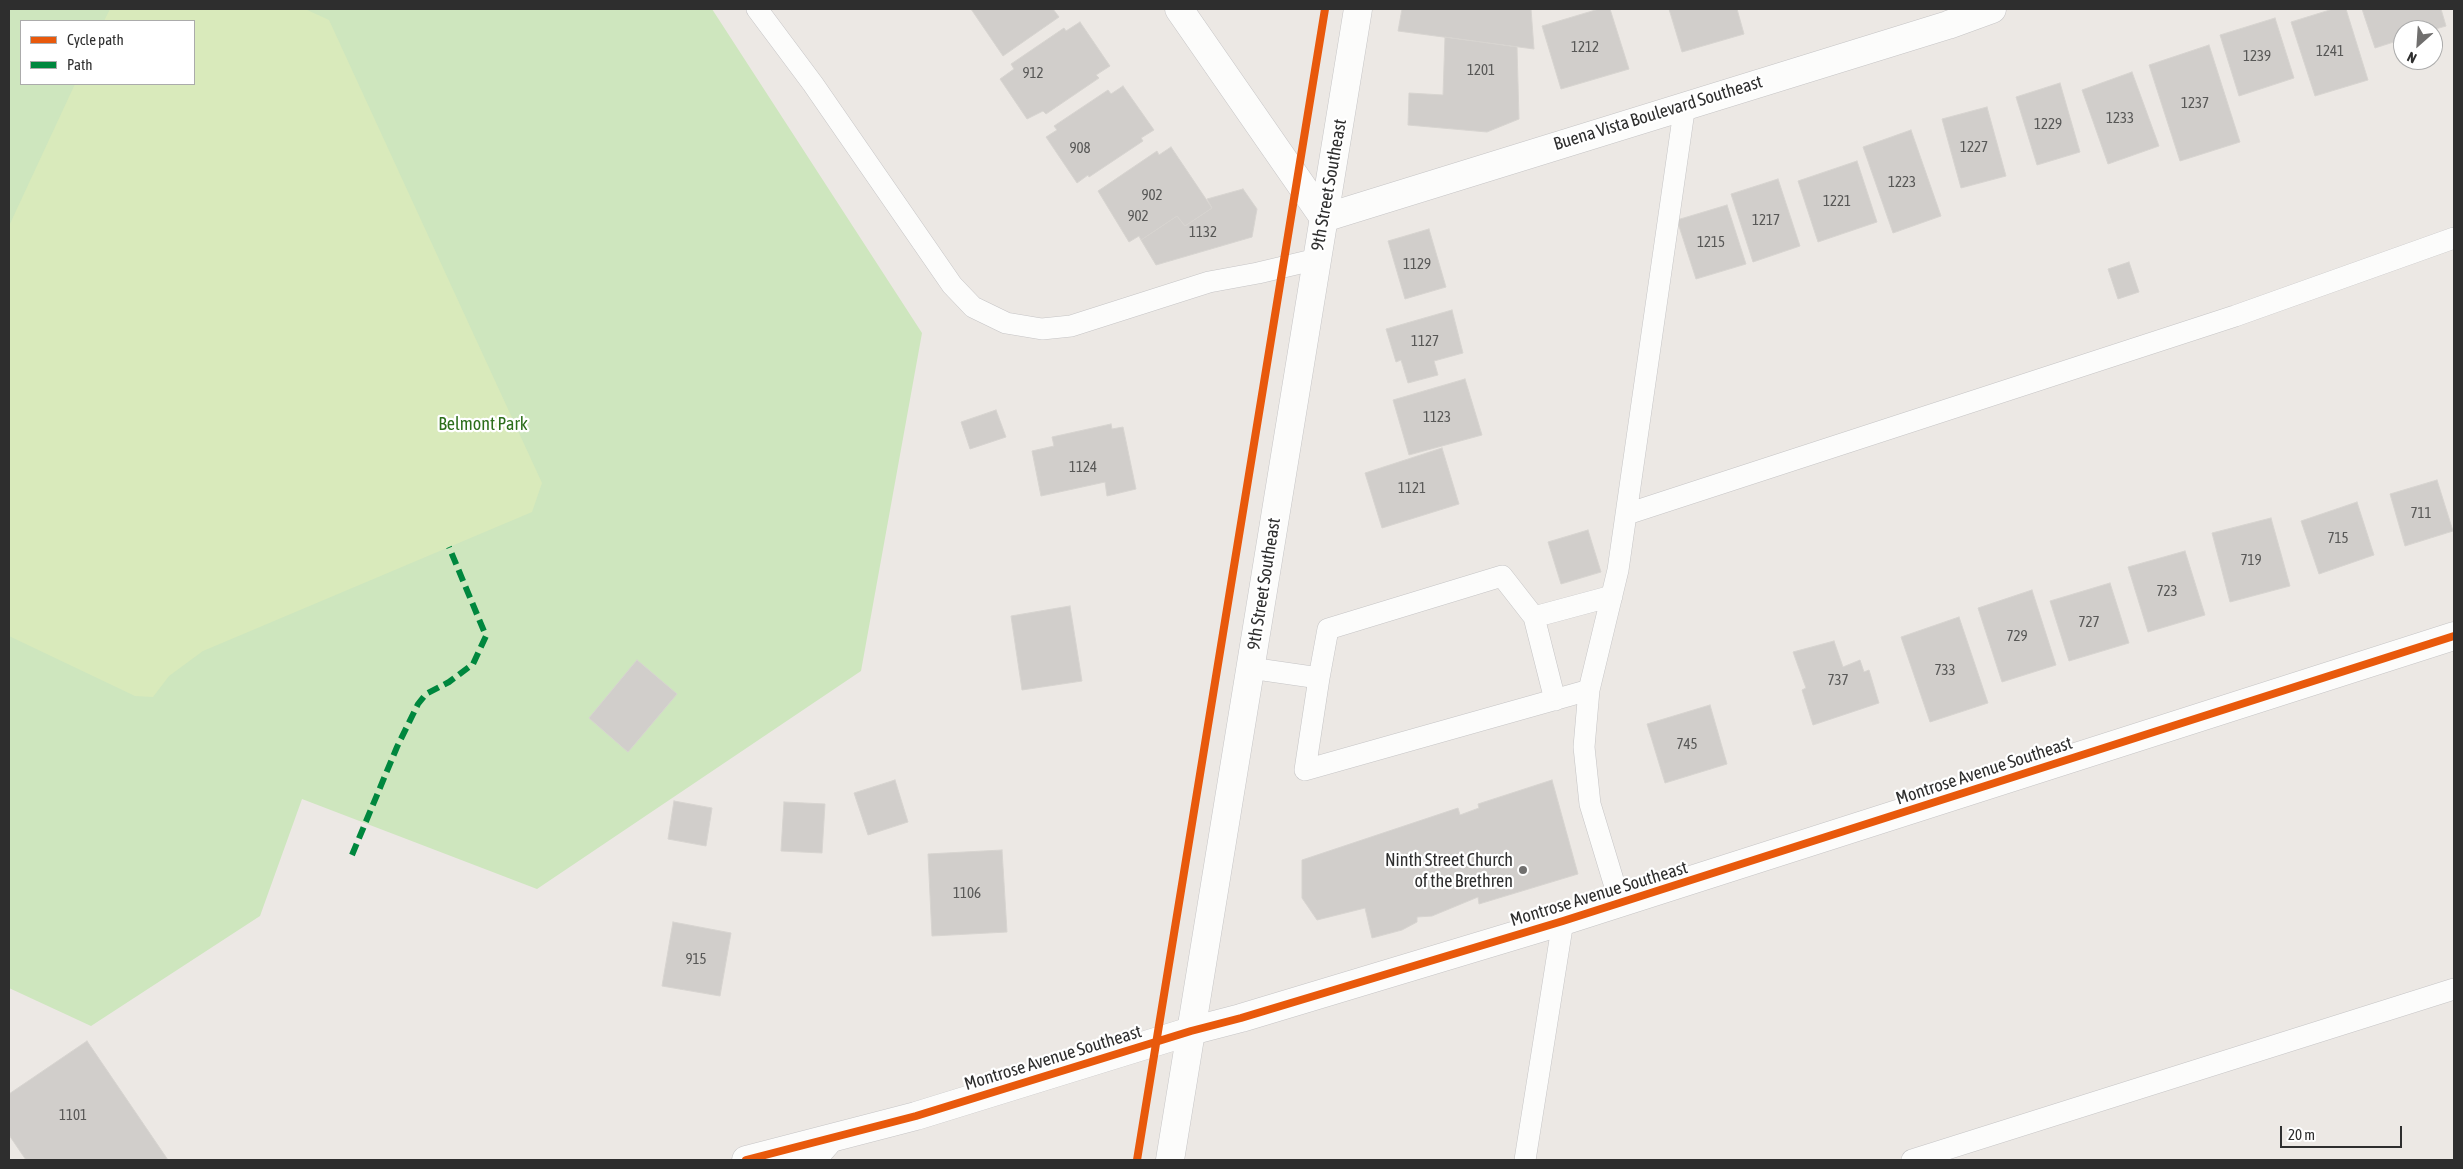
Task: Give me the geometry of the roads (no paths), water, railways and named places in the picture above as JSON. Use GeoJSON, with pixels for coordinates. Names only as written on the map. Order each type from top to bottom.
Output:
{"type":"FeatureCollection","features":[{"type":"Feature","properties":{"kind":"street"},"geometry":{"type":"LineString","coordinates":[[1179,9],[1324,218]]}},
{"type":"Feature","properties":{"kind":"street","name":"9th Street Southeast"},"geometry":{"type":"LineString","coordinates":[[1170,1160],[1358,9]]}},
{"type":"Feature","properties":{"kind":"street","name":"Buena Vista Boulevard Southeast"},"geometry":{"type":"LineString","coordinates":[[1324,218],[1684,104],[1948,25],[1992,9]]}},
{"type":"Feature","properties":{"kind":"street","name":"Montrose Avenue Southeast"},"geometry":{"type":"LineString","coordinates":[[746,1160],[934,1110],[1191,1031],[1241,1018],[1563,922],[2454,636]]}},
{"type":"Feature","properties":{"kind":"lane"},"geometry":{"type":"LineString","coordinates":[[757,9],[813,84],[952,285],[973,307],[1006,323],[1042,329],[1071,326],[1209,282],[1317,260]]}},
{"type":"Feature","properties":{"kind":"lane"},"geometry":{"type":"LineString","coordinates":[[1620,903],[1590,804],[1584,747],[1589,690],[1612,596],[1627,514],[1684,104]]}},
{"type":"Feature","properties":{"kind":"lane"},"geometry":{"type":"LineString","coordinates":[[1627,514],[2235,316],[2454,238]]}},
{"type":"Feature","properties":{"kind":"lane"},"geometry":{"type":"LineString","coordinates":[[1555,700],[1534,617],[1502,576],[1328,629],[1305,770],[1555,700],[1589,690]]}},
{"type":"Feature","properties":{"kind":"lane"},"geometry":{"type":"LineString","coordinates":[[1534,617],[1612,596]]}},
{"type":"Feature","properties":{"kind":"lane"},"geometry":{"type":"LineString","coordinates":[[1250,668],[1319,678]]}},
{"type":"Feature","properties":{"kind":"lane"},"geometry":{"type":"LineString","coordinates":[[1525,1160],[1563,922]]}},
{"type":"Feature","properties":{"kind":"lane"},"geometry":{"type":"LineString","coordinates":[[1912,1160],[2454,989]]}},
{"type":"Feature","properties":{"kind":"lane"},"geometry":{"type":"LineString","coordinates":[[816,1160],[836,1137]]}},
{"type":"Feature","properties":{"kind":"place","name":"Ninth Street Church of the Brethren"},"geometry":{"type":"Point","coordinates":[1523,870]}},
{"type":"Feature","properties":{"kind":"park label","name":"Belmont Park"},"geometry":{"type":"Point","coordinates":[483,424]}}]}
